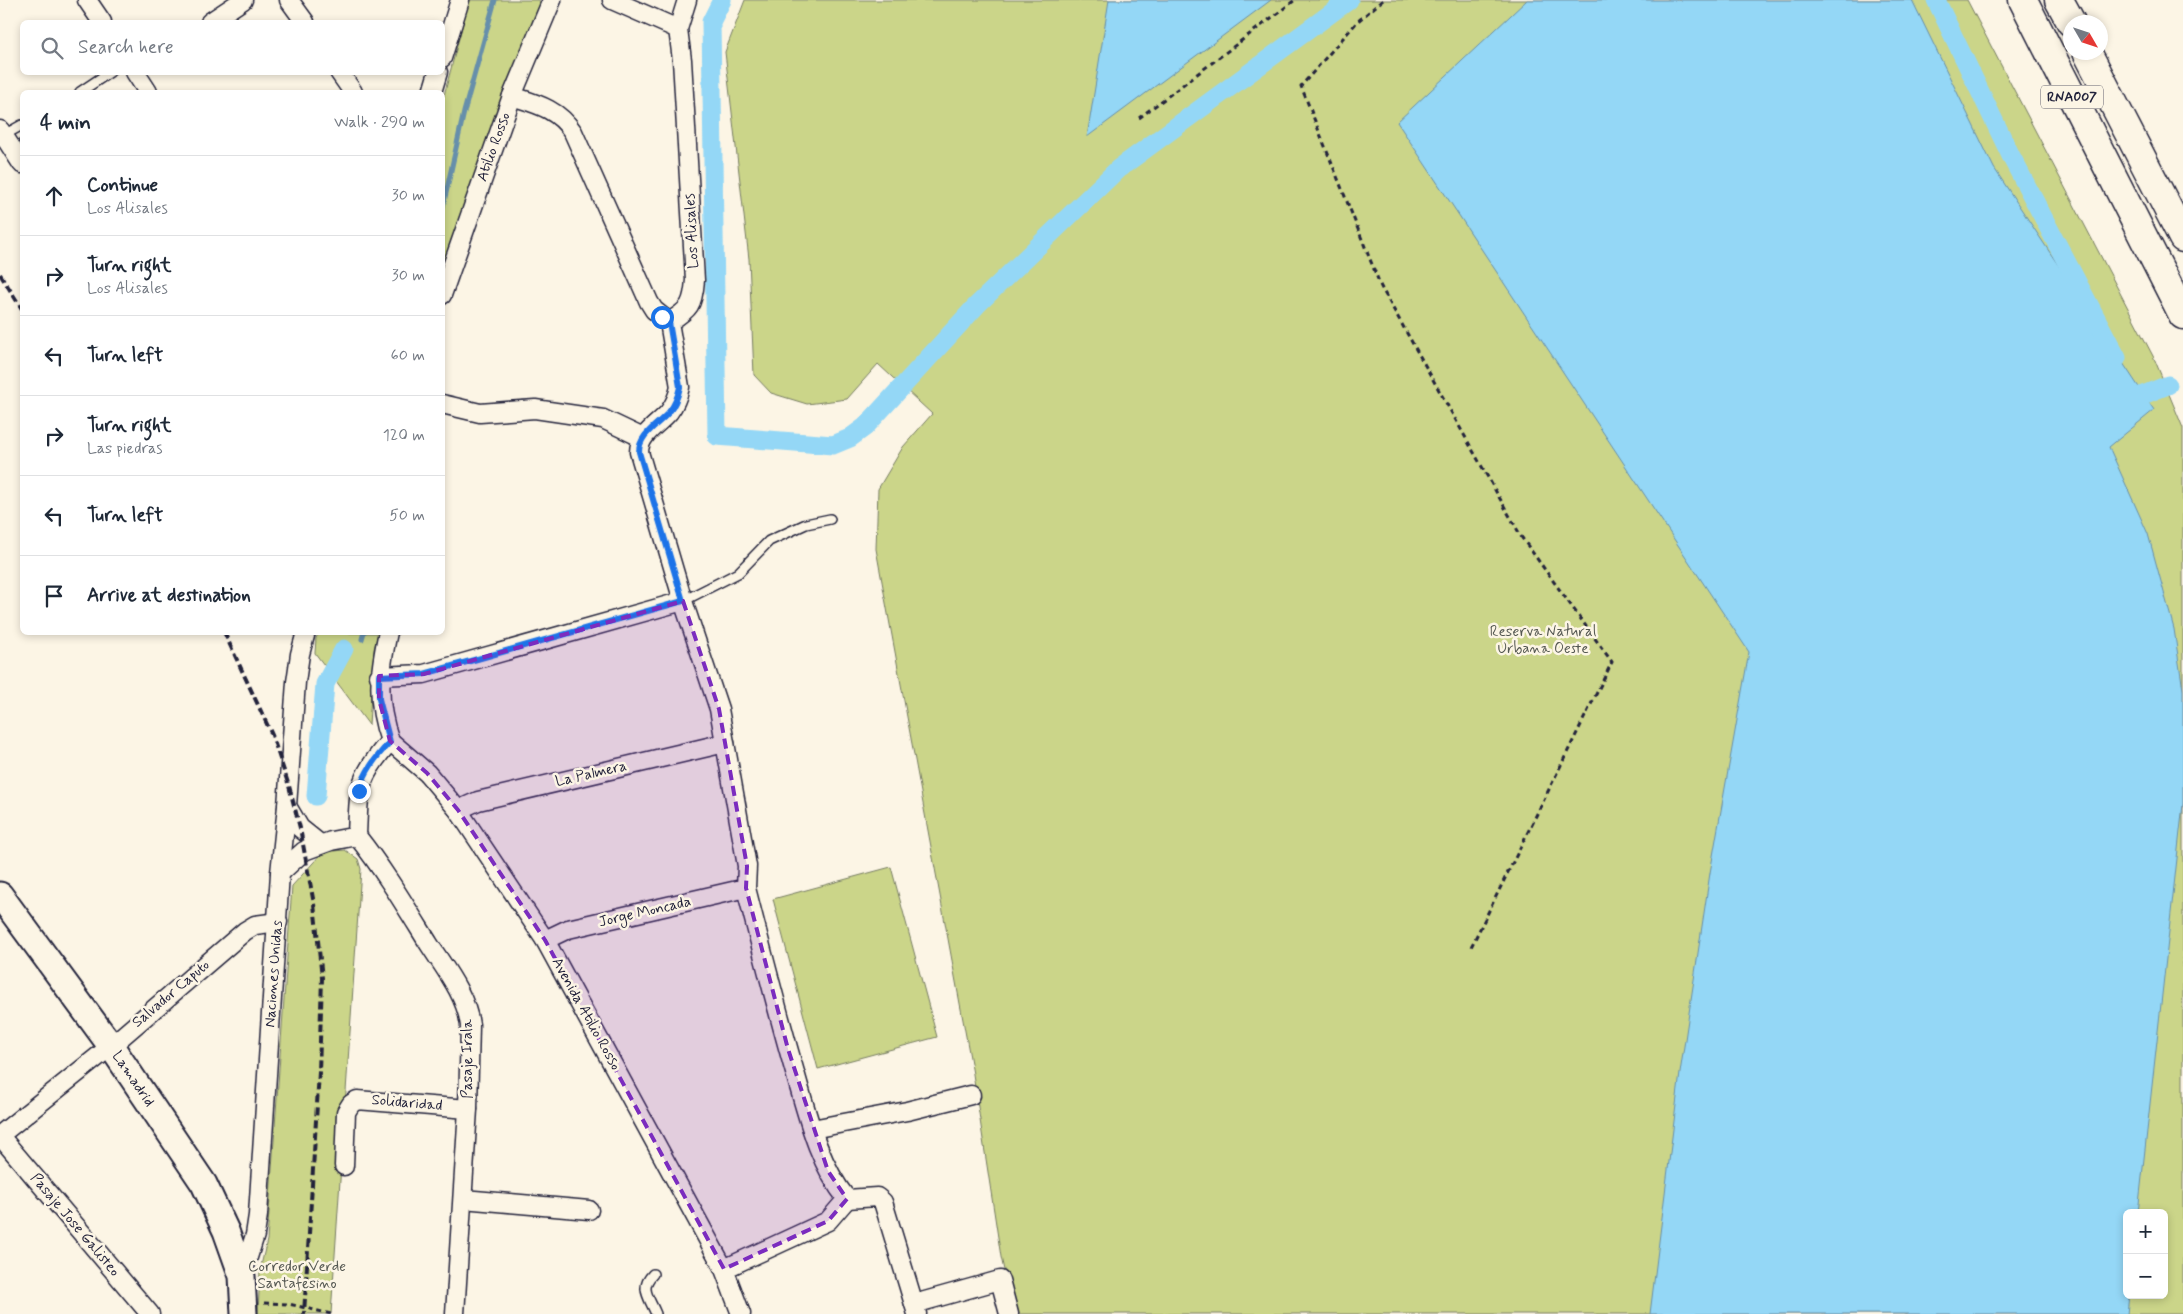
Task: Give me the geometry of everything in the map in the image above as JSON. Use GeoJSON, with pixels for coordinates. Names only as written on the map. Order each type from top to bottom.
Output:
{"type":"FeatureCollection","features":[{"type":"Feature","properties":{"kind":"highway","name":"RNA007"},"geometry":{"type":"LineString","coordinates":[[2023,0],[2183,315]]}},
{"type":"Feature","properties":{"kind":"highway"},"geometry":{"type":"LineString","coordinates":[[2059,0],[2067,15]]}},
{"type":"Feature","properties":{"kind":"highway","name":"RNA007"},"geometry":{"type":"LineString","coordinates":[[2091,60],[2183,238]]}},
{"type":"Feature","properties":{"kind":"highway"},"geometry":{"type":"LineString","coordinates":[[2156,184],[2183,230]]}},
{"type":"Feature","properties":{"kind":"highway"},"geometry":{"type":"LineString","coordinates":[[2122,194],[2183,333]]}},
{"type":"Feature","properties":{"kind":"street"},"geometry":{"type":"LineString","coordinates":[[87,0],[101,20]]}},
{"type":"Feature","properties":{"kind":"street"},"geometry":{"type":"LineString","coordinates":[[213,20],[243,0]]}},
{"type":"Feature","properties":{"kind":"street"},"geometry":{"type":"LineString","coordinates":[[289,0],[304,20]]}},
{"type":"Feature","properties":{"kind":"street"},"geometry":{"type":"LineString","coordinates":[[445,48],[460,0]]}},
{"type":"Feature","properties":{"kind":"street","name":"Atilio Rosso"},"geometry":{"type":"LineString","coordinates":[[445,287],[512,96],[552,0]]}},
{"type":"Feature","properties":{"kind":"street"},"geometry":{"type":"LineString","coordinates":[[612,0],[678,29]]}},
{"type":"Feature","properties":{"kind":"street","name":"Los Alisales"},"geometry":{"type":"LineString","coordinates":[[669,322],[691,306],[695,280],[682,60],[678,29],[687,0]]}},
{"type":"Feature","properties":{"kind":"street"},"geometry":{"type":"LineString","coordinates":[[137,75],[147,90]]}},
{"type":"Feature","properties":{"kind":"street"},"geometry":{"type":"LineString","coordinates":[[341,75],[351,90]]}},
{"type":"Feature","properties":{"kind":"street"},"geometry":{"type":"LineString","coordinates":[[433,90],[437,75]]}},
{"type":"Feature","properties":{"kind":"street"},"geometry":{"type":"LineString","coordinates":[[512,96],[553,110],[566,120],[649,302],[654,310],[669,322],[680,387],[677,398],[668,412],[643,438],[639,446],[639,452],[683,601],[718,709],[747,866],[746,888],[788,1050],[812,1129],[834,1183],[847,1199]]}},
{"type":"Feature","properties":{"kind":"street"},"geometry":{"type":"LineString","coordinates":[[2,132],[20,161]]}},
{"type":"Feature","properties":{"kind":"street"},"geometry":{"type":"LineString","coordinates":[[445,405],[480,413],[535,409],[603,419],[643,438]]}},
{"type":"Feature","properties":{"kind":"street"},"geometry":{"type":"LineString","coordinates":[[379,676],[424,674],[683,601]]}},
{"type":"Feature","properties":{"kind":"street","name":"Naciones Unidas"},"geometry":{"type":"LineString","coordinates":[[244,1314],[242,1276],[255,1235],[258,1215],[280,873],[288,806],[296,682],[305,635]]}},
{"type":"Feature","properties":{"kind":"street"},"geometry":{"type":"LineString","coordinates":[[280,873],[304,851],[320,844],[357,836],[359,791],[363,778],[372,761],[390,742],[379,699],[379,676],[387,635]]}},
{"type":"Feature","properties":{"kind":"street","name":"Avenida Atilio Rosso"},"geometry":{"type":"LineString","coordinates":[[390,742],[427,773],[458,810],[546,940],[724,1268],[741,1314]]}},
{"type":"Feature","properties":{"kind":"street","name":"La Palmera"},"geometry":{"type":"LineString","coordinates":[[458,810],[478,801],[725,743]]}},
{"type":"Feature","properties":{"kind":"street"},"geometry":{"type":"LineString","coordinates":[[288,806],[300,828],[320,844]]}},
{"type":"Feature","properties":{"kind":"street","name":"Pasaje Irala"},"geometry":{"type":"LineString","coordinates":[[357,836],[380,865],[465,1002],[470,1025],[468,1109],[455,1314]]}},
{"type":"Feature","properties":{"kind":"street","name":"Jorge Moncada"},"geometry":{"type":"LineString","coordinates":[[546,940],[568,929],[746,888]]}},
{"type":"Feature","properties":{"kind":"street","name":"Lamadrid"},"geometry":{"type":"LineString","coordinates":[[0,895],[111,1046],[204,1184],[226,1231],[242,1276]]}},
{"type":"Feature","properties":{"kind":"street","name":"Salvador Caputo"},"geometry":{"type":"LineString","coordinates":[[0,1136],[111,1046],[245,931],[255,925],[278,922]]}},
{"type":"Feature","properties":{"kind":"street"},"geometry":{"type":"LineString","coordinates":[[812,1129],[907,1111],[971,1095]]}},
{"type":"Feature","properties":{"kind":"street","name":"Solidaridad"},"geometry":{"type":"LineString","coordinates":[[344,1166],[346,1112],[351,1104],[357,1100],[366,1099],[468,1109]]}},
{"type":"Feature","properties":{"kind":"street","name":"Pasaje Jose Galisteo"},"geometry":{"type":"LineString","coordinates":[[0,1136],[150,1314]]}},
{"type":"Feature","properties":{"kind":"street"},"geometry":{"type":"LineString","coordinates":[[724,1268],[828,1221],[847,1199],[877,1197],[883,1202],[916,1309],[1000,1280],[1009,1314]]}},
{"type":"Feature","properties":{"kind":"street"},"geometry":{"type":"LineString","coordinates":[[463,1199],[589,1210]]}},
{"type":"Feature","properties":{"kind":"lane"},"geometry":{"type":"LineString","coordinates":[[83,90],[106,75]]}},
{"type":"Feature","properties":{"kind":"lane"},"geometry":{"type":"LineString","coordinates":[[2,132],[20,126]]}},
{"type":"Feature","properties":{"kind":"lane"},"geometry":{"type":"LineString","coordinates":[[683,601],[738,573],[770,541],[806,524],[830,519]]}},
{"type":"Feature","properties":{"kind":"lane"},"geometry":{"type":"LineString","coordinates":[[653,1274],[646,1282],[645,1288],[656,1314]]}},
{"type":"Feature","properties":{"kind":"path"},"geometry":{"type":"LineString","coordinates":[[1139,118],[1296,0]]}},
{"type":"Feature","properties":{"kind":"path"},"geometry":{"type":"LineString","coordinates":[[1383,0],[1358,21],[1301,86],[1380,287],[1522,538],[1612,662],[1471,947]]}},
{"type":"Feature","properties":{"kind":"path"},"geometry":{"type":"LineString","coordinates":[[270,1303],[289,1304],[331,1314]]}},
{"type":"Feature","properties":{"kind":"highlighted area"},"geometry":{"type":"Polygon","coordinates":[[[683,601],[719,709],[747,866],[746,888],[788,1049],[828,1171],[847,1199],[828,1221],[724,1269],[545,940],[458,810],[427,773],[390,741],[379,699],[379,676],[424,674],[683,601]]]}},
{"type":"Feature","properties":{"kind":"green space"},"geometry":{"type":"Polygon","coordinates":[[[469,0],[539,0],[542,6],[445,260],[445,92],[469,0]]]}},
{"type":"Feature","properties":{"kind":"green space","name":"Reserva Natural Urbana Oeste"},"geometry":{"type":"Polygon","coordinates":[[[745,0],[1967,0],[2154,358],[2183,428],[2183,1314],[1014,1314],[1001,1257],[973,1074],[876,549],[878,489],[903,447],[932,414],[878,364],[847,399],[807,404],[771,393],[754,375],[749,259],[725,52],[745,0]]]}},
{"type":"Feature","properties":{"kind":"green space"},"geometry":{"type":"Polygon","coordinates":[[[318,635],[378,635],[374,649],[369,725],[315,653],[318,635]]]}},
{"type":"Feature","properties":{"kind":"green space","name":"Corredor Verde Santafesino"},"geometry":{"type":"Polygon","coordinates":[[[345,850],[358,859],[361,869],[331,1314],[258,1314],[260,1270],[267,1240],[292,886],[323,852],[345,850]]]}},
{"type":"Feature","properties":{"kind":"green space"},"geometry":{"type":"Polygon","coordinates":[[[891,867],[937,1037],[818,1069],[773,899],[891,867]]]}},
{"type":"Feature","properties":{"kind":"water"},"geometry":{"type":"Polygon","coordinates":[[[1109,0],[1271,0],[1087,137],[1109,0]]]}},
{"type":"Feature","properties":{"kind":"water"},"geometry":{"type":"Polygon","coordinates":[[[1527,0],[1912,0],[1994,168],[2154,410],[2109,447],[2148,534],[2174,629],[2183,690],[2183,804],[2138,1209],[2123,1209],[2123,1299],[2129,1299],[2127,1314],[1650,1314],[1680,1073],[1710,873],[1749,652],[1397,122],[1527,0]]]}},
{"type":"Feature","properties":{"kind":"waterway"},"geometry":{"type":"LineString","coordinates":[[445,198],[464,112],[495,0]]}},
{"type":"Feature","properties":{"kind":"waterway"},"geometry":{"type":"LineString","coordinates":[[722,0],[711,22],[717,436],[833,445],[850,438],[865,427],[977,305],[1118,169],[1349,0]]}},
{"type":"Feature","properties":{"kind":"waterway"},"geometry":{"type":"LineString","coordinates":[[1936,0],[2012,158],[2117,358]]}},
{"type":"Feature","properties":{"kind":"waterway"},"geometry":{"type":"LineString","coordinates":[[2123,407],[2138,397],[2168,385]]}},
{"type":"Feature","properties":{"kind":"waterway"},"geometry":{"type":"LineString","coordinates":[[362,639],[363,635]]}},
{"type":"Feature","properties":{"kind":"waterway"},"geometry":{"type":"LineString","coordinates":[[316,796],[325,684],[344,649]]}},
{"type":"Feature","properties":{"kind":"railway"},"geometry":{"type":"LineString","coordinates":[[0,274],[20,306]]}},
{"type":"Feature","properties":{"kind":"railway"},"geometry":{"type":"LineString","coordinates":[[225,635],[272,735],[289,786],[300,828],[314,904],[322,978],[319,1072],[304,1314]]}},
{"type":"Feature","properties":{"kind":"route"},"geometry":{"type":"LineString","coordinates":[[359,791],[372,761],[390,742],[379,699],[379,676],[424,674],[683,601],[639,452],[639,446],[643,438],[668,412],[677,398],[680,387],[669,322],[662,317]]}}]}
